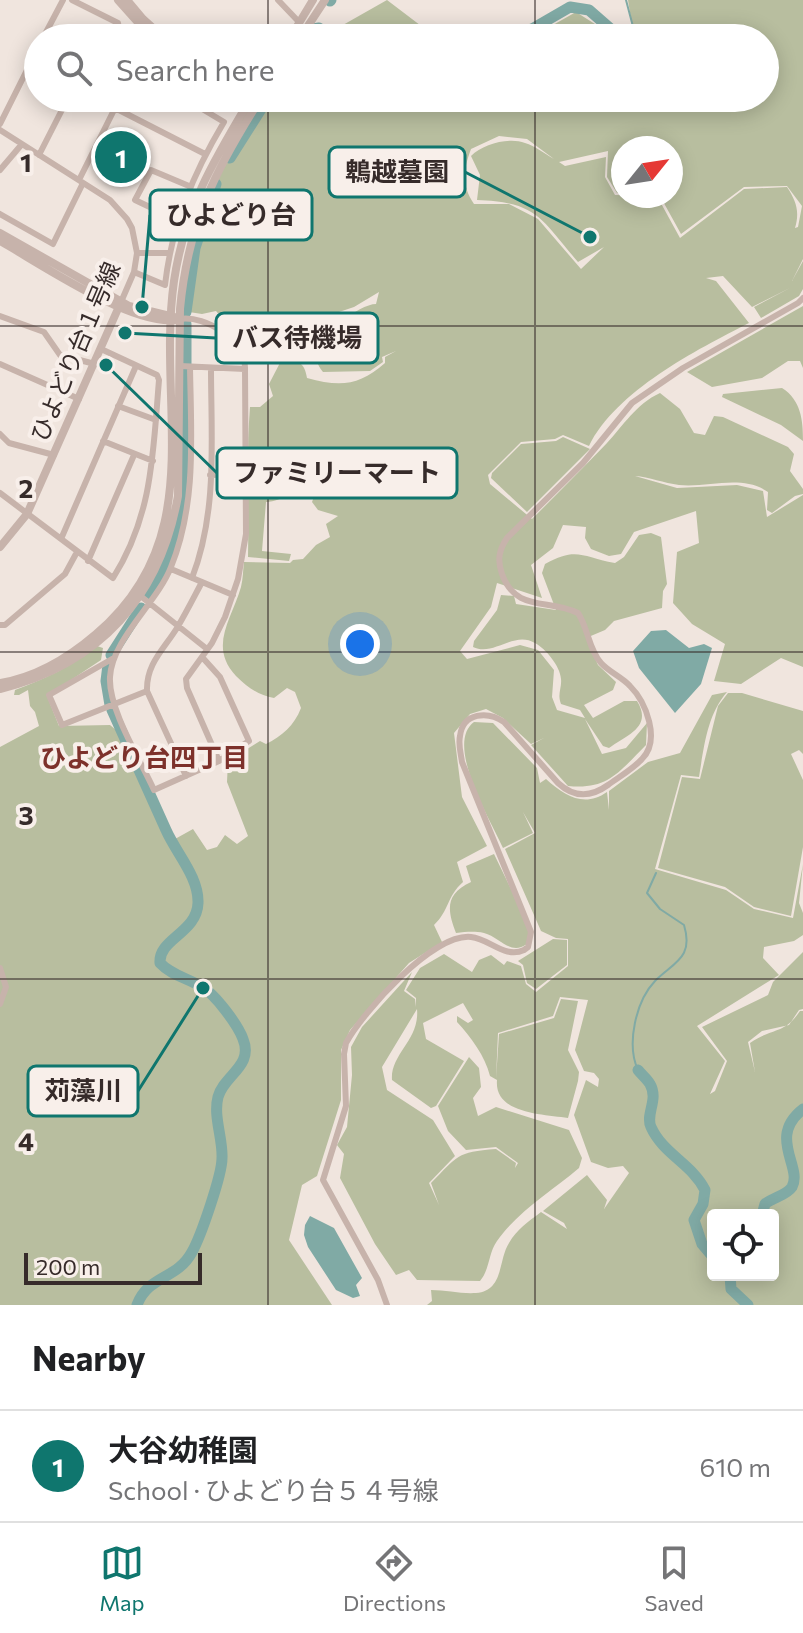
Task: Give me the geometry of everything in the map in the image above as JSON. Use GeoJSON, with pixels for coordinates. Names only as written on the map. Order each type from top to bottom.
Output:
{"type":"FeatureCollection","features":[{"type":"Feature","properties":{"kind":"street"},"geometry":{"type":"LineString","coordinates":[[50,24],[63,0]]}},
{"type":"Feature","properties":{"kind":"street"},"geometry":{"type":"LineString","coordinates":[[72,0],[118,24]]}},
{"type":"Feature","properties":{"kind":"street"},"geometry":{"type":"LineString","coordinates":[[118,0],[142,24]]}},
{"type":"Feature","properties":{"kind":"street"},"geometry":{"type":"LineString","coordinates":[[127,0],[145,24]]}},
{"type":"Feature","properties":{"kind":"street"},"geometry":{"type":"LineString","coordinates":[[278,0],[299,22],[313,0]]}},
{"type":"Feature","properties":{"kind":"street"},"geometry":{"type":"LineString","coordinates":[[309,24],[325,0]]}},
{"type":"Feature","properties":{"kind":"street","name":"ひよどり台１号線"},"geometry":{"type":"LineString","coordinates":[[0,547],[27,514],[134,272],[137,253],[132,228],[121,211],[0,127],[24,77]]}},
{"type":"Feature","properties":{"kind":"street"},"geometry":{"type":"LineString","coordinates":[[39,155],[61,112]]}},
{"type":"Feature","properties":{"kind":"street"},"geometry":{"type":"LineString","coordinates":[[0,214],[53,244],[113,112]]}},
{"type":"Feature","properties":{"kind":"street"},"geometry":{"type":"LineString","coordinates":[[123,112],[205,154]]}},
{"type":"Feature","properties":{"kind":"street"},"geometry":{"type":"LineString","coordinates":[[134,272],[165,285],[177,220],[189,186],[224,122],[207,112]]}},
{"type":"Feature","properties":{"kind":"street"},"geometry":{"type":"LineString","coordinates":[[0,683],[33,674],[78,649],[138,594],[161,540],[171,496],[174,280],[186,222],[205,174],[245,112]]}},
{"type":"Feature","properties":{"kind":"street"},"geometry":{"type":"LineString","coordinates":[[0,170],[22,144]]}},
{"type":"Feature","properties":{"kind":"street"},"geometry":{"type":"LineString","coordinates":[[177,220],[135,200],[151,170],[189,186]]}},
{"type":"Feature","properties":{"kind":"street"},"geometry":{"type":"LineString","coordinates":[[0,233],[120,305]]}},
{"type":"Feature","properties":{"kind":"street"},"geometry":{"type":"LineString","coordinates":[[0,241],[120,305],[174,318],[204,321],[238,346],[245,358],[246,534],[233,595],[207,649],[186,679],[187,688],[219,761]]}},
{"type":"Feature","properties":{"kind":"street"},"geometry":{"type":"LineString","coordinates":[[137,253],[169,253]]}},
{"type":"Feature","properties":{"kind":"street"},"geometry":{"type":"LineString","coordinates":[[387,1305],[378,1280],[323,1180],[346,1106],[346,1043],[408,968],[449,942],[473,937],[514,953],[524,950],[531,939],[531,932],[462,762],[460,732],[476,715],[497,717],[558,783],[579,794],[594,793],[603,788],[642,759],[650,740],[648,715],[640,696],[602,664],[578,613],[549,604],[528,602],[515,595],[502,574],[500,549],[507,538],[583,463],[632,403],[683,368],[803,298]]}},
{"type":"Feature","properties":{"kind":"street"},"geometry":{"type":"LineString","coordinates":[[0,316],[44,332],[60,355],[95,364]]}},
{"type":"Feature","properties":{"kind":"street"},"geometry":{"type":"LineString","coordinates":[[0,689],[35,680],[82,655],[113,629],[167,544],[178,496],[180,366],[174,318]]}},
{"type":"Feature","properties":{"kind":"street"},"geometry":{"type":"LineString","coordinates":[[0,493],[113,578],[131,548],[148,495],[159,380],[157,375],[101,349]]}},
{"type":"Feature","properties":{"kind":"street"},"geometry":{"type":"LineString","coordinates":[[0,364],[79,399]]}},
{"type":"Feature","properties":{"kind":"street"},"geometry":{"type":"LineString","coordinates":[[61,539],[136,366]]}},
{"type":"Feature","properties":{"kind":"street"},"geometry":{"type":"LineString","coordinates":[[180,366],[245,369]]}},
{"type":"Feature","properties":{"kind":"street"},"geometry":{"type":"LineString","coordinates":[[147,691],[116,706],[62,725],[49,695],[112,659],[171,569],[189,501],[190,367]]}},
{"type":"Feature","properties":{"kind":"street"},"geometry":{"type":"LineString","coordinates":[[192,578],[207,528],[211,368]]}},
{"type":"Feature","properties":{"kind":"street"},"geometry":{"type":"LineString","coordinates":[[118,406],[156,420]]}},
{"type":"Feature","properties":{"kind":"street"},"geometry":{"type":"LineString","coordinates":[[0,434],[9,443],[54,455]]}},
{"type":"Feature","properties":{"kind":"street"},"geometry":{"type":"LineString","coordinates":[[103,441],[153,461]]}},
{"type":"Feature","properties":{"kind":"street"},"geometry":{"type":"LineString","coordinates":[[88,561],[134,455]]}},
{"type":"Feature","properties":{"kind":"street"},"geometry":{"type":"LineString","coordinates":[[210,475],[245,474]]}},
{"type":"Feature","properties":{"kind":"street"},"geometry":{"type":"LineString","coordinates":[[0,625],[5,625],[65,574],[77,552]]}},
{"type":"Feature","properties":{"kind":"street"},"geometry":{"type":"LineString","coordinates":[[171,569],[233,595]]}},
{"type":"Feature","properties":{"kind":"street"},"geometry":{"type":"LineString","coordinates":[[186,776],[147,691],[147,680],[152,663],[202,582]]}},
{"type":"Feature","properties":{"kind":"street"},"geometry":{"type":"LineString","coordinates":[[138,594],[207,649]]}},
{"type":"Feature","properties":{"kind":"street"},"geometry":{"type":"LineString","coordinates":[[112,659],[110,685],[116,706],[154,790],[219,761],[249,741],[220,677],[202,657]]}},
{"type":"Feature","properties":{"kind":"street"},"geometry":{"type":"LineString","coordinates":[[0,968],[6,987],[0,1004]]}},
{"type":"Feature","properties":{"kind":"green space"},"geometry":{"type":"Polygon","coordinates":[[[387,0],[419,24],[345,24],[387,0]]]}},
{"type":"Feature","properties":{"kind":"green space"},"geometry":{"type":"Polygon","coordinates":[[[628,0],[803,0],[803,259],[792,281],[803,261],[803,289],[799,296],[761,318],[754,307],[790,288],[752,307],[723,276],[706,278],[716,281],[749,323],[682,359],[638,390],[601,426],[589,446],[563,435],[555,439],[521,442],[488,475],[490,484],[532,519],[637,409],[660,393],[680,409],[694,433],[705,435],[714,416],[723,417],[788,447],[794,454],[790,471],[803,489],[803,494],[795,496],[772,513],[767,510],[768,492],[747,484],[679,485],[635,476],[677,488],[737,485],[763,491],[767,517],[803,495],[803,667],[781,658],[741,684],[714,681],[725,644],[692,624],[673,603],[677,552],[699,543],[696,511],[634,532],[621,554],[609,556],[591,549],[585,538],[586,527],[563,525],[553,548],[531,565],[542,598],[497,583],[491,607],[460,651],[467,659],[520,645],[538,650],[554,670],[552,697],[557,710],[585,718],[580,710],[561,704],[558,669],[552,658],[535,643],[519,640],[481,649],[473,647],[474,641],[497,610],[501,595],[514,596],[516,604],[556,610],[542,573],[545,564],[573,554],[615,563],[624,557],[639,535],[651,533],[661,537],[667,584],[663,591],[662,608],[614,621],[605,630],[586,638],[598,665],[616,682],[613,690],[584,705],[593,718],[624,701],[637,701],[642,717],[636,729],[609,748],[603,746],[585,719],[602,754],[626,748],[647,723],[646,745],[620,771],[603,782],[568,786],[531,745],[544,738],[531,744],[503,718],[486,709],[470,714],[454,733],[462,797],[487,846],[457,862],[463,882],[434,925],[442,942],[409,963],[350,1030],[341,1050],[341,1100],[317,1176],[302,1185],[289,1240],[332,1305],[0,1305],[0,747],[39,726],[30,706],[28,690],[14,695],[15,690],[58,671],[97,646],[103,648],[101,660],[47,696],[59,726],[110,725],[116,730],[175,839],[193,829],[207,850],[217,847],[225,835],[237,844],[248,836],[227,782],[228,761],[260,741],[266,744],[277,738],[291,725],[301,708],[295,692],[287,688],[274,698],[263,695],[244,684],[228,665],[223,643],[241,587],[244,562],[290,563],[303,559],[316,545],[330,537],[326,524],[338,516],[318,510],[312,502],[315,494],[310,488],[266,502],[262,551],[291,554],[289,561],[248,557],[250,407],[260,407],[273,396],[269,384],[283,357],[300,363],[307,378],[339,383],[358,380],[376,371],[385,363],[385,357],[396,351],[382,357],[383,362],[370,371],[323,372],[317,361],[316,353],[324,338],[350,315],[376,304],[379,292],[354,307],[306,323],[249,350],[244,345],[245,328],[229,326],[216,311],[202,314],[189,312],[187,281],[207,203],[245,112],[779,112],[779,24],[632,24],[628,0]],[[499,136],[471,149],[466,164],[467,190],[474,204],[509,204],[538,219],[581,269],[604,247],[578,262],[546,224],[526,209],[513,204],[497,201],[477,200],[480,175],[471,156],[482,148],[504,141],[519,141],[554,159],[527,139],[499,136]]]}},
{"type":"Feature","properties":{"kind":"green space"},"geometry":{"type":"Polygon","coordinates":[[[576,12],[595,24],[555,24],[576,12]]]}},
{"type":"Feature","properties":{"kind":"green space"},"geometry":{"type":"Polygon","coordinates":[[[803,306],[803,368],[800,361],[788,361],[762,378],[712,387],[687,372],[803,306]]]}},
{"type":"Feature","properties":{"kind":"green space"},"geometry":{"type":"Polygon","coordinates":[[[782,388],[793,398],[800,411],[803,441],[781,425],[722,397],[723,394],[782,388]]]}},
{"type":"Feature","properties":{"kind":"green space"},"geometry":{"type":"Polygon","coordinates":[[[563,437],[590,449],[527,512],[491,478],[492,473],[521,444],[556,441],[563,437]]]}},
{"type":"Feature","properties":{"kind":"green space"},"geometry":{"type":"Polygon","coordinates":[[[727,692],[711,721],[699,777],[681,775],[655,869],[726,890],[754,909],[793,918],[803,864],[799,903],[803,913],[803,935],[794,941],[764,947],[763,958],[779,975],[697,1026],[725,1061],[710,1094],[715,1091],[727,1061],[702,1027],[768,995],[773,982],[803,952],[803,1009],[792,1021],[803,1011],[803,1305],[427,1305],[432,1301],[431,1290],[476,1293],[491,1287],[512,1238],[541,1212],[567,1229],[564,1223],[543,1211],[587,1175],[607,1200],[604,1209],[629,1173],[623,1166],[608,1168],[591,1162],[574,1115],[586,1080],[598,1087],[599,1079],[594,1073],[584,1071],[575,1050],[588,1000],[560,997],[553,1016],[498,1033],[496,1079],[499,1034],[554,1018],[561,999],[578,1001],[568,1050],[579,1072],[568,1118],[522,1110],[503,1100],[497,1080],[490,1076],[477,1047],[457,1022],[457,1016],[468,1023],[473,1020],[463,1003],[423,1023],[426,1039],[464,1061],[436,1106],[431,1108],[392,1080],[395,1062],[414,1030],[417,1009],[382,1067],[387,1090],[433,1120],[455,1156],[429,1183],[439,1205],[431,1183],[459,1157],[496,1149],[516,1163],[515,1168],[518,1163],[496,1147],[466,1150],[448,1131],[438,1106],[469,1057],[479,1068],[481,1087],[473,1098],[478,1116],[496,1107],[569,1130],[582,1158],[579,1168],[505,1230],[494,1246],[480,1281],[417,1280],[409,1270],[396,1275],[375,1244],[340,1178],[344,1154],[337,1145],[347,1127],[351,1047],[362,1027],[412,972],[404,991],[415,999],[416,1007],[416,998],[406,990],[420,968],[444,954],[472,972],[479,960],[491,955],[504,965],[507,961],[521,966],[526,984],[536,992],[568,966],[568,939],[556,938],[541,931],[505,849],[535,833],[523,812],[533,833],[503,848],[473,783],[464,747],[466,733],[474,722],[493,723],[537,768],[540,783],[546,779],[575,798],[590,799],[607,792],[609,810],[609,791],[648,762],[680,753],[712,695],[727,692]],[[786,1026],[762,1031],[748,1042],[755,1072],[750,1043],[786,1026]]]}},
{"type":"Feature","properties":{"kind":"green space"},"geometry":{"type":"Polygon","coordinates":[[[728,693],[742,693],[803,711],[803,754],[799,750],[791,754],[803,780],[803,847],[791,916],[754,907],[725,887],[658,868],[682,777],[700,779],[718,706],[728,693]]]}},
{"type":"Feature","properties":{"kind":"green space"},"geometry":{"type":"Polygon","coordinates":[[[494,854],[529,926],[527,944],[521,947],[510,947],[484,933],[456,933],[453,925],[450,910],[452,897],[471,882],[466,866],[494,854]]]}},
{"type":"Feature","properties":{"kind":"green space"},"geometry":{"type":"Polygon","coordinates":[[[553,939],[567,940],[567,965],[536,989],[527,983],[523,965],[518,961],[553,939]]]}},
{"type":"Feature","properties":{"kind":"water"},"geometry":{"type":"Polygon","coordinates":[[[666,630],[689,648],[704,644],[712,648],[701,684],[675,713],[639,668],[633,651],[651,631],[666,630]]]}},
{"type":"Feature","properties":{"kind":"water"},"geometry":{"type":"Polygon","coordinates":[[[310,1216],[334,1228],[362,1278],[356,1285],[360,1296],[353,1298],[336,1290],[308,1247],[304,1235],[310,1216]]]}},
{"type":"Feature","properties":{"kind":"waterway"},"geometry":{"type":"LineString","coordinates":[[626,0],[632,24]]}},
{"type":"Feature","properties":{"kind":"waterway"},"geometry":{"type":"LineString","coordinates":[[541,24],[570,7],[589,10],[605,24]]}},
{"type":"Feature","properties":{"kind":"waterway"},"geometry":{"type":"LineString","coordinates":[[230,158],[259,112]]}},
{"type":"Feature","properties":{"kind":"waterway"},"geometry":{"type":"LineString","coordinates":[[186,312],[195,248],[216,184]]}},
{"type":"Feature","properties":{"kind":"waterway"},"geometry":{"type":"LineString","coordinates":[[186,324],[186,365]]}},
{"type":"Feature","properties":{"kind":"waterway"},"geometry":{"type":"LineString","coordinates":[[149,596],[164,569],[180,515],[186,460],[186,372]]}},
{"type":"Feature","properties":{"kind":"waterway"},"geometry":{"type":"LineString","coordinates":[[111,655],[141,608]]}},
{"type":"Feature","properties":{"kind":"waterway"},"geometry":{"type":"LineString","coordinates":[[108,665],[106,681],[110,705]]}},
{"type":"Feature","properties":{"kind":"waterway"},"geometry":{"type":"LineString","coordinates":[[112,710],[197,893],[196,913],[165,948],[160,963],[213,996],[236,1026],[245,1048],[242,1063],[218,1097],[221,1166],[196,1244],[186,1261],[148,1288],[137,1305]]}},
{"type":"Feature","properties":{"kind":"waterway"},"geometry":{"type":"LineString","coordinates":[[638,1070],[633,1048],[638,1011],[648,990],[680,958],[686,945],[684,925],[660,909],[647,893],[656,873]]}},
{"type":"Feature","properties":{"kind":"waterway"},"geometry":{"type":"LineString","coordinates":[[638,1070],[652,1090],[650,1122],[656,1136],[693,1173],[705,1190],[703,1204],[694,1220],[707,1250]]}},
{"type":"Feature","properties":{"kind":"waterway"},"geometry":{"type":"LineString","coordinates":[[764,1209],[765,1204],[792,1187],[794,1179],[788,1151],[788,1130],[803,1109]]}},
{"type":"Feature","properties":{"kind":"waterway"},"geometry":{"type":"LineString","coordinates":[[730,1281],[731,1289],[748,1305]]}},
{"type":"Feature","properties":{"kind":"place","name":"大谷幼稚園"},"geometry":{"type":"Point","coordinates":[121,157]}},
{"type":"Feature","properties":{"kind":"place","name":"鵯越墓園"},"geometry":{"type":"Point","coordinates":[590,237]}},
{"type":"Feature","properties":{"kind":"place","name":"ひよどり台"},"geometry":{"type":"Point","coordinates":[142,307]}},
{"type":"Feature","properties":{"kind":"place","name":"バス待機場"},"geometry":{"type":"Point","coordinates":[125,333]}},
{"type":"Feature","properties":{"kind":"place","name":"ファミリーマート"},"geometry":{"type":"Point","coordinates":[106,365]}},
{"type":"Feature","properties":{"kind":"place","name":"苅藻川"},"geometry":{"type":"Point","coordinates":[203,988]}},
{"type":"Feature","properties":{"kind":"district","name":"ひよどり台四丁目"},"geometry":{"type":"Point","coordinates":[144,758]}}]}
